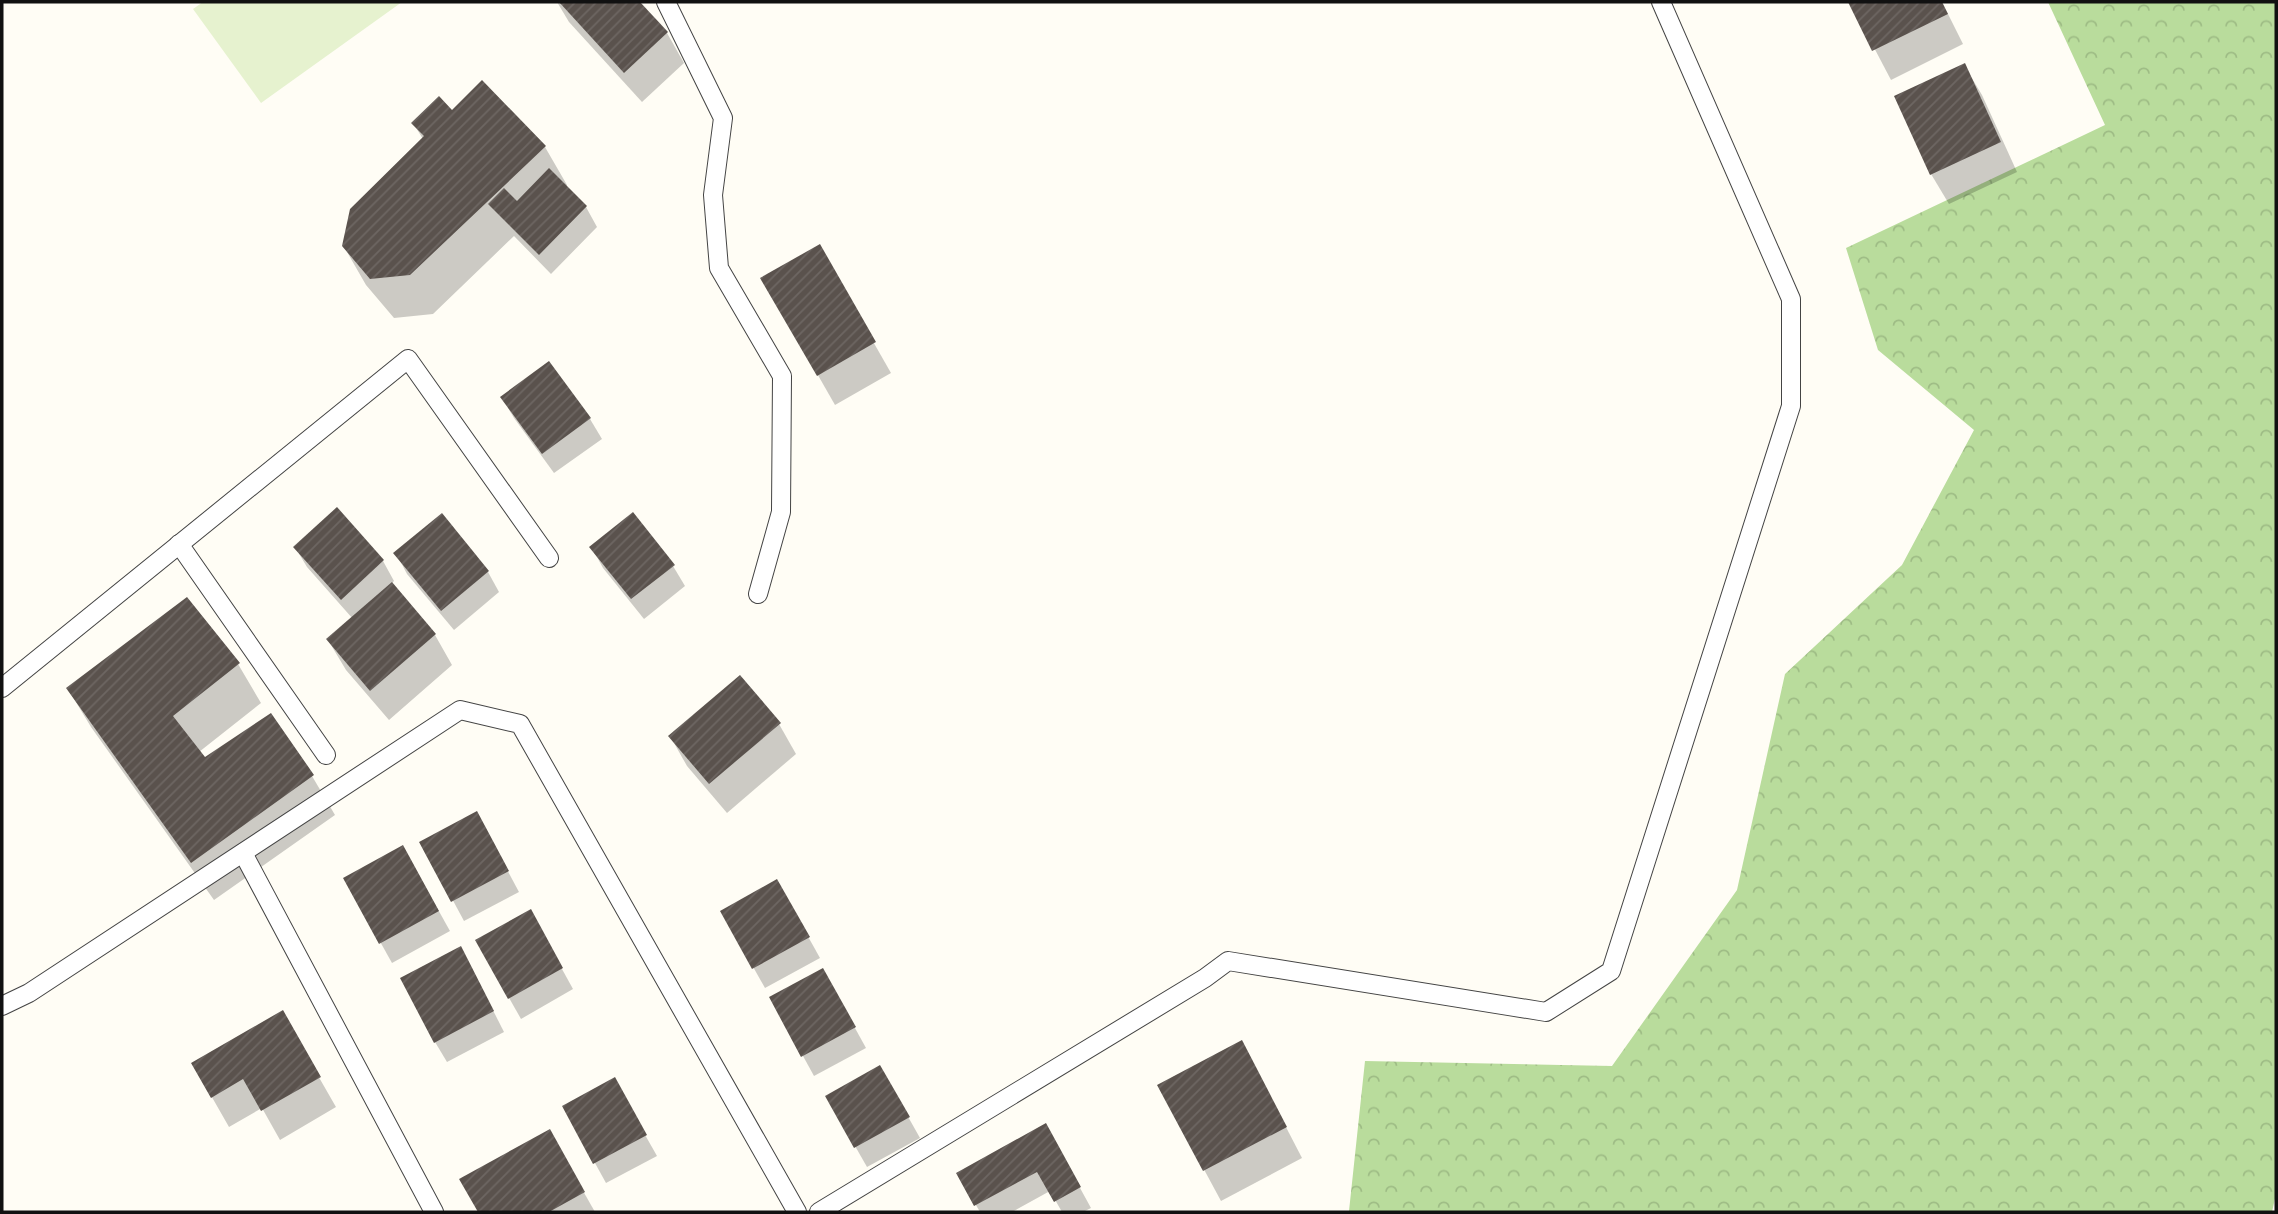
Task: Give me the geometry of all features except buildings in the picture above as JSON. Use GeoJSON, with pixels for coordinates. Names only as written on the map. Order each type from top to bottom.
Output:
{"type":"FeatureCollection","features":[{"type":"Feature","properties":{"kind":"lane"},"geometry":{"type":"LineString","coordinates":[[666,2],[723,118],[713,195],[719,268],[782,376],[781,512],[758,594]]}},
{"type":"Feature","properties":{"kind":"lane"},"geometry":{"type":"LineString","coordinates":[[819,1212],[1194,985],[1228,961],[1546,1012],[1611,971],[1791,406],[1791,299],[1661,2]]}},
{"type":"Feature","properties":{"kind":"lane"},"geometry":{"type":"LineString","coordinates":[[2,688],[408,359],[549,558]]}},
{"type":"Feature","properties":{"kind":"lane"},"geometry":{"type":"LineString","coordinates":[[179,544],[326,755]]}},
{"type":"Feature","properties":{"kind":"lane"},"geometry":{"type":"LineString","coordinates":[[2,1006],[29,993],[460,710],[520,724],[797,1212]]}},
{"type":"Feature","properties":{"kind":"lane"},"geometry":{"type":"LineString","coordinates":[[243,852],[434,1212]]}},
{"type":"Feature","properties":{"kind":"green space"},"geometry":{"type":"Polygon","coordinates":[[[203,2],[402,2],[261,103],[193,9],[203,2]]]}},
{"type":"Feature","properties":{"kind":"green space"},"geometry":{"type":"Polygon","coordinates":[[[2048,2],[2276,2],[2276,1194],[2272,1212],[1349,1211],[1365,1061],[1612,1066],[1737,890],[1785,674],[1902,565],[1974,430],[1878,350],[1846,248],[2105,125],[2048,2]]]}}]}
